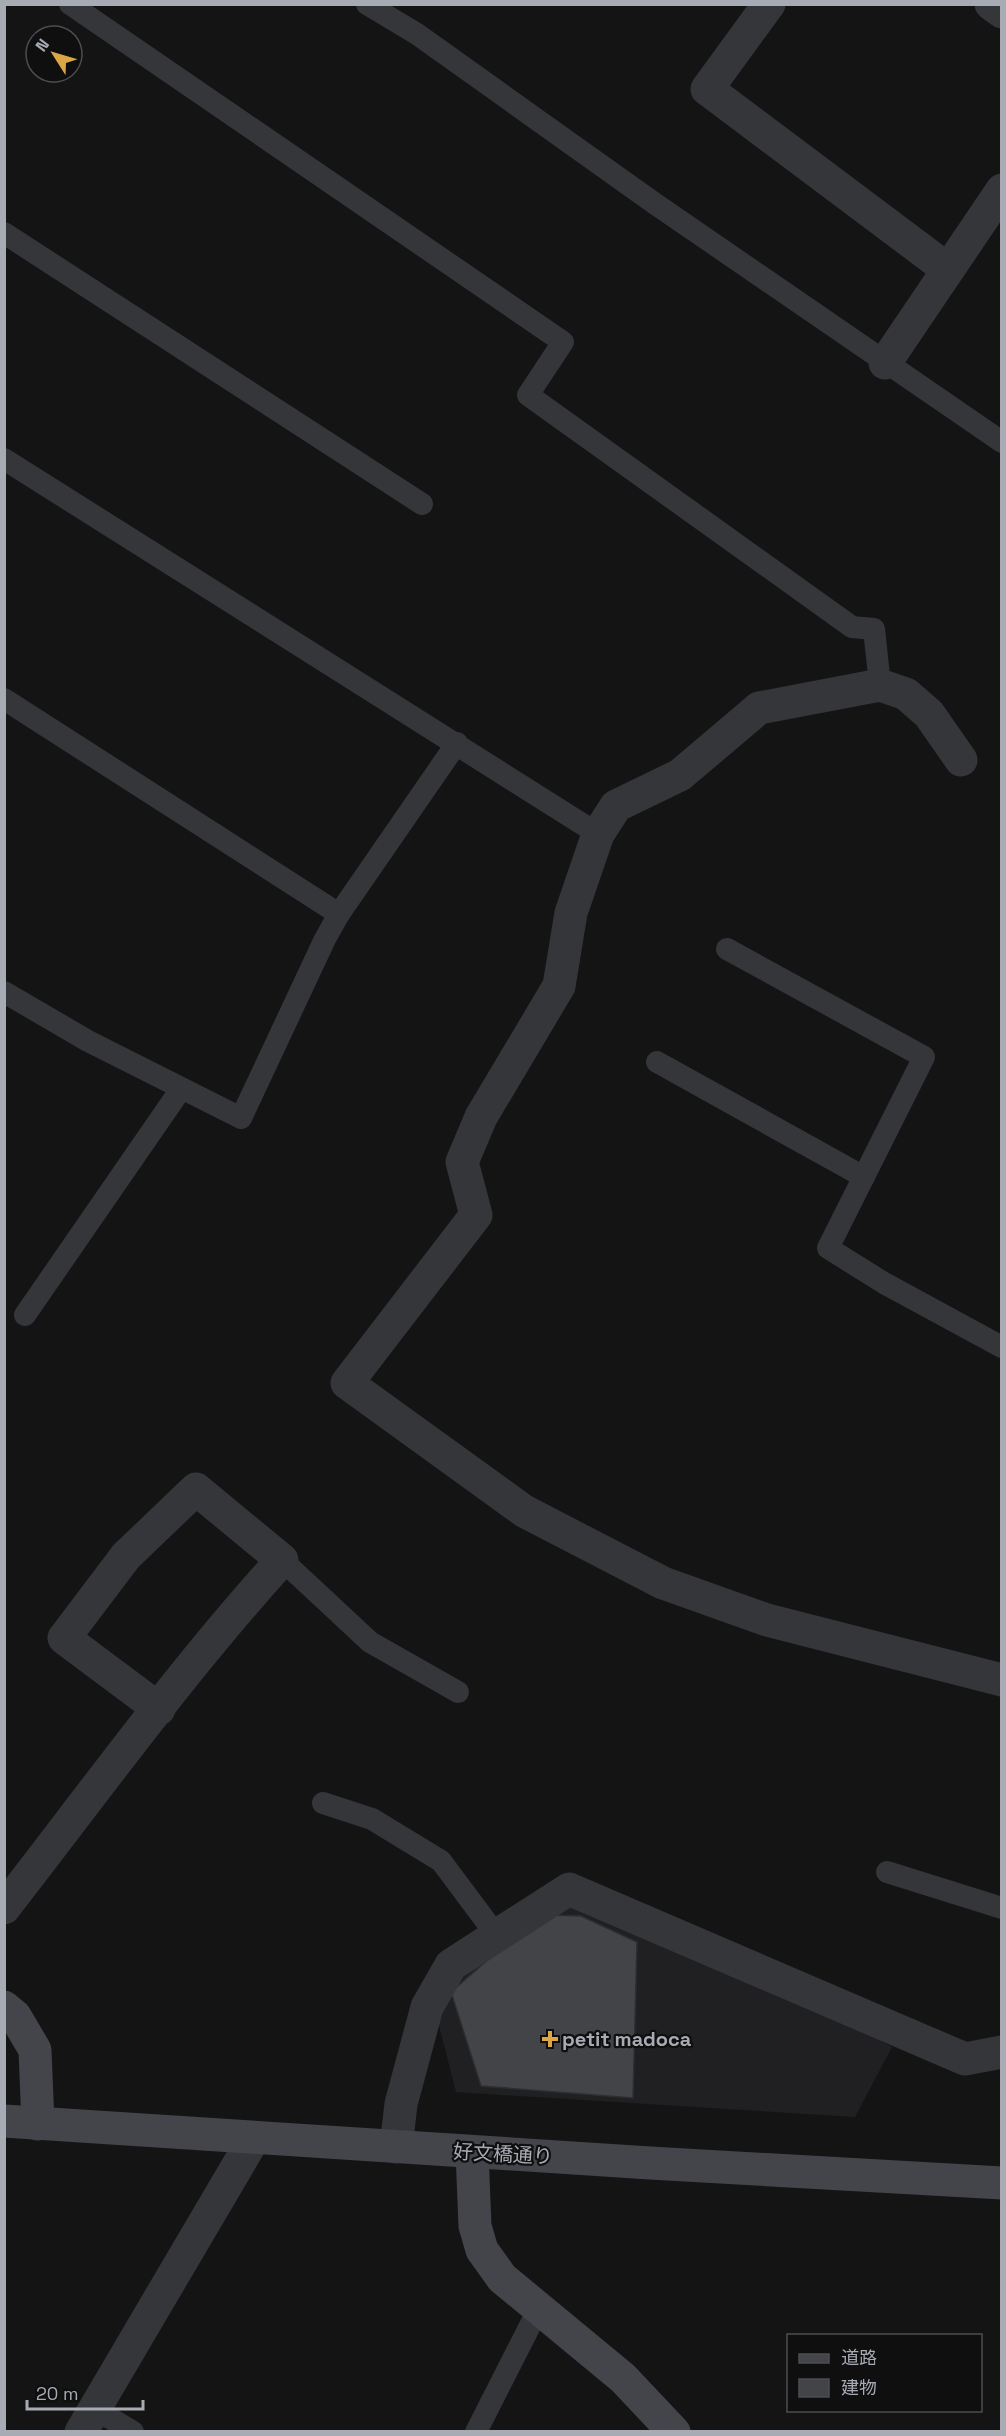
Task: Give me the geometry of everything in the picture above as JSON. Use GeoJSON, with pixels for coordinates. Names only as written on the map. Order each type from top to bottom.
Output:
{"type":"FeatureCollection","features":[{"type":"Feature","properties":{"kind":"street"},"geometry":{"type":"LineString","coordinates":[[769,4],[707,88],[947,269]]}},
{"type":"Feature","properties":{"kind":"street"},"geometry":{"type":"LineString","coordinates":[[991,4],[1002,12]]}},
{"type":"Feature","properties":{"kind":"street"},"geometry":{"type":"LineString","coordinates":[[885,363],[1002,190]]}},
{"type":"Feature","properties":{"kind":"street"},"geometry":{"type":"LineString","coordinates":[[961,760],[929,714],[906,694],[880,685],[759,708],[680,775],[616,806],[598,834],[571,913],[559,986],[481,1117],[462,1162],[476,1215],[347,1383],[524,1511],[663,1583],[767,1620],[1002,1680]]}},
{"type":"Feature","properties":{"kind":"street"},"geometry":{"type":"LineString","coordinates":[[4,1908],[159,1709],[226,1621],[282,1560],[196,1489],[126,1556],[64,1638],[159,1709]]}},
{"type":"Feature","properties":{"kind":"street"},"geometry":{"type":"LineString","coordinates":[[396,2147],[401,2104],[428,2007],[451,1965],[568,1889],[965,2059],[1002,2052]]}},
{"type":"Feature","properties":{"kind":"street"},"geometry":{"type":"LineString","coordinates":[[4,2007],[15,2016],[35,2050],[38,2124]]}},
{"type":"Feature","properties":{"kind":"street","name":"好文橋通り"},"geometry":{"type":"LineString","coordinates":[[4,2121],[472,2152],[1002,2183]]}},
{"type":"Feature","properties":{"kind":"street"},"geometry":{"type":"LineString","coordinates":[[88,2420],[254,2138]]}},
{"type":"Feature","properties":{"kind":"street"},"geometry":{"type":"LineString","coordinates":[[472,2152],[475,2226],[482,2250],[502,2278],[623,2378],[674,2432]]}},
{"type":"Feature","properties":{"kind":"lane"},"geometry":{"type":"LineString","coordinates":[[70,4],[563,342],[528,395],[852,627],[874,629],[880,685]]}},
{"type":"Feature","properties":{"kind":"lane"},"geometry":{"type":"LineString","coordinates":[[367,4],[417,34],[654,203],[1002,442]]}},
{"type":"Feature","properties":{"kind":"lane"},"geometry":{"type":"LineString","coordinates":[[4,233],[422,504]]}},
{"type":"Feature","properties":{"kind":"lane"},"geometry":{"type":"LineString","coordinates":[[4,459],[598,834]]}},
{"type":"Feature","properties":{"kind":"lane"},"geometry":{"type":"LineString","coordinates":[[4,699],[339,914]]}},
{"type":"Feature","properties":{"kind":"lane"},"geometry":{"type":"LineString","coordinates":[[4,992],[88,1041],[241,1118],[339,914],[457,743]]}},
{"type":"Feature","properties":{"kind":"lane"},"geometry":{"type":"LineString","coordinates":[[727,949],[924,1057],[828,1248],[884,1283],[1002,1347]]}},
{"type":"Feature","properties":{"kind":"lane"},"geometry":{"type":"LineString","coordinates":[[657,1062],[864,1177]]}},
{"type":"Feature","properties":{"kind":"lane"},"geometry":{"type":"LineString","coordinates":[[25,1315],[181,1089]]}},
{"type":"Feature","properties":{"kind":"lane"},"geometry":{"type":"LineString","coordinates":[[282,1560],[370,1642],[458,1692]]}},
{"type":"Feature","properties":{"kind":"lane"},"geometry":{"type":"LineString","coordinates":[[323,1803],[372,1819],[441,1861],[497,1936]]}},
{"type":"Feature","properties":{"kind":"lane"},"geometry":{"type":"LineString","coordinates":[[887,1872],[1002,1908]]}},
{"type":"Feature","properties":{"kind":"lane"},"geometry":{"type":"LineString","coordinates":[[476,2432],[539,2308]]}},
{"type":"Feature","properties":{"kind":"lane"},"geometry":{"type":"LineString","coordinates":[[88,2420],[133,2432]]}},
{"type":"Feature","properties":{"kind":"shaded area"},"geometry":{"type":"Polygon","coordinates":[[[565,1901],[792,1994],[892,2047],[855,2117],[456,2092],[434,2006],[442,1991],[565,1901]]]}},
{"type":"Feature","properties":{"kind":"building","name":"petit madoca"},"geometry":{"type":"Polygon","coordinates":[[[550,1915],[581,1916],[637,1942],[633,2098],[481,2086],[451,1992],[521,1931],[550,1915]]]}},
{"type":"Feature","properties":{"kind":"place","name":"petit madoca"},"geometry":{"type":"Point","coordinates":[550,2039]}}]}
